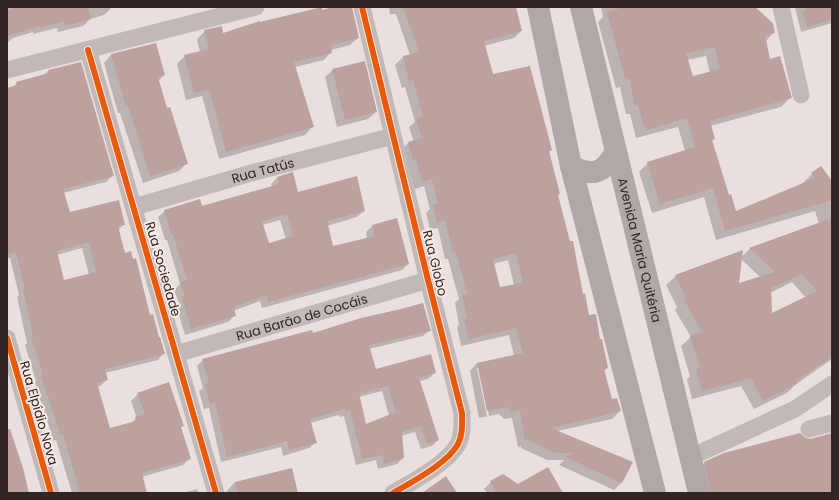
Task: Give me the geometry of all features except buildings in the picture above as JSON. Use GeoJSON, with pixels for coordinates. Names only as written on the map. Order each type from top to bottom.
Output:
{"type":"FeatureCollection","features":[{"type":"Feature","properties":{"kind":"main road"},"geometry":{"type":"LineString","coordinates":[[538,7],[572,166],[652,491]]}},
{"type":"Feature","properties":{"kind":"main road","name":"Avenida Maria Quitéria"},"geometry":{"type":"LineString","coordinates":[[581,7],[699,493]]}},
{"type":"Feature","properties":{"kind":"main road"},"geometry":{"type":"LineString","coordinates":[[572,166],[581,171],[593,173],[602,169],[611,161],[616,151]]}},
{"type":"Feature","properties":{"kind":"street"},"geometry":{"type":"LineString","coordinates":[[7,70],[88,50],[201,14],[256,7]]}},
{"type":"Feature","properties":{"kind":"street","name":"Rua Globo"},"geometry":{"type":"LineString","coordinates":[[362,7],[428,280],[462,413],[462,431],[458,445],[444,460],[419,478],[393,493]]}},
{"type":"Feature","properties":{"kind":"street"},"geometry":{"type":"LineString","coordinates":[[781,7],[801,95]]}},
{"type":"Feature","properties":{"kind":"street","name":"Rua Sociedade"},"geometry":{"type":"LineString","coordinates":[[88,50],[216,493]]}},
{"type":"Feature","properties":{"kind":"street","name":"Rua Tatús"},"geometry":{"type":"LineString","coordinates":[[134,207],[255,172],[393,136]]}},
{"type":"Feature","properties":{"kind":"street","name":"Rua Barão de Cocáis"},"geometry":{"type":"LineString","coordinates":[[176,354],[428,280]]}},
{"type":"Feature","properties":{"kind":"street","name":"Rua Elpídio Nova"},"geometry":{"type":"LineString","coordinates":[[7,338],[51,493]]}},
{"type":"Feature","properties":{"kind":"street"},"geometry":{"type":"LineString","coordinates":[[691,457],[795,409],[832,384]]}},
{"type":"Feature","properties":{"kind":"street"},"geometry":{"type":"LineString","coordinates":[[809,429],[832,423]]}},
{"type":"Feature","properties":{"kind":"cycle path"},"geometry":{"type":"LineString","coordinates":[[362,7],[428,280],[462,413],[461,436],[453,451],[429,472],[393,493]]}},
{"type":"Feature","properties":{"kind":"cycle path"},"geometry":{"type":"LineString","coordinates":[[88,50],[216,493]]}},
{"type":"Feature","properties":{"kind":"cycle path"},"geometry":{"type":"LineString","coordinates":[[7,338],[51,493]]}}]}
